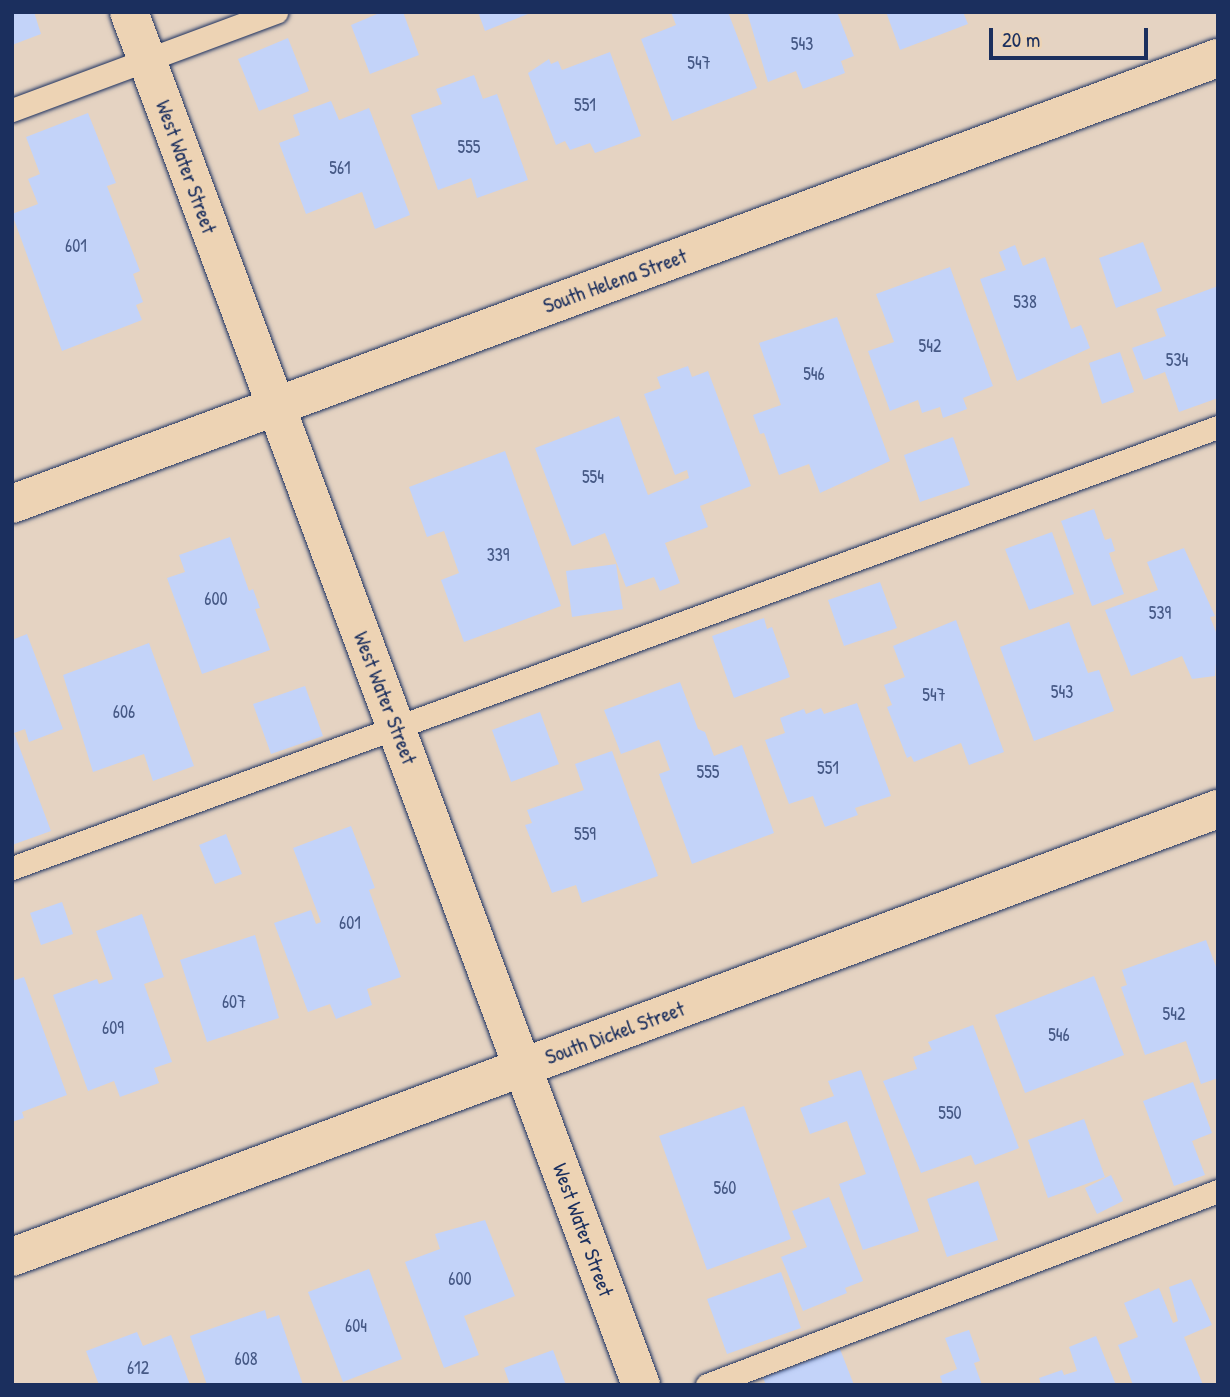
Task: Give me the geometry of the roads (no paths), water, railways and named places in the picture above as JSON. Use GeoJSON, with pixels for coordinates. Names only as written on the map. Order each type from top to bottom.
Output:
{"type":"FeatureCollection","features":[{"type":"Feature","properties":{"kind":"street","name":"West Water Street"},"geometry":{"type":"LineString","coordinates":[[129,12],[641,1385]]}},
{"type":"Feature","properties":{"kind":"street","name":"South Helena Street"},"geometry":{"type":"LineString","coordinates":[[12,504],[1218,58]]}},
{"type":"Feature","properties":{"kind":"street","name":"South Dickel Street"},"geometry":{"type":"LineString","coordinates":[[12,1257],[1218,809]]}},
{"type":"Feature","properties":{"kind":"lane"},"geometry":{"type":"LineString","coordinates":[[12,110],[276,12]]}},
{"type":"Feature","properties":{"kind":"lane"},"geometry":{"type":"LineString","coordinates":[[12,868],[395,725],[1218,427]]}},
{"type":"Feature","properties":{"kind":"lane"},"geometry":{"type":"LineString","coordinates":[[707,1385],[1218,1191]]}}]}
